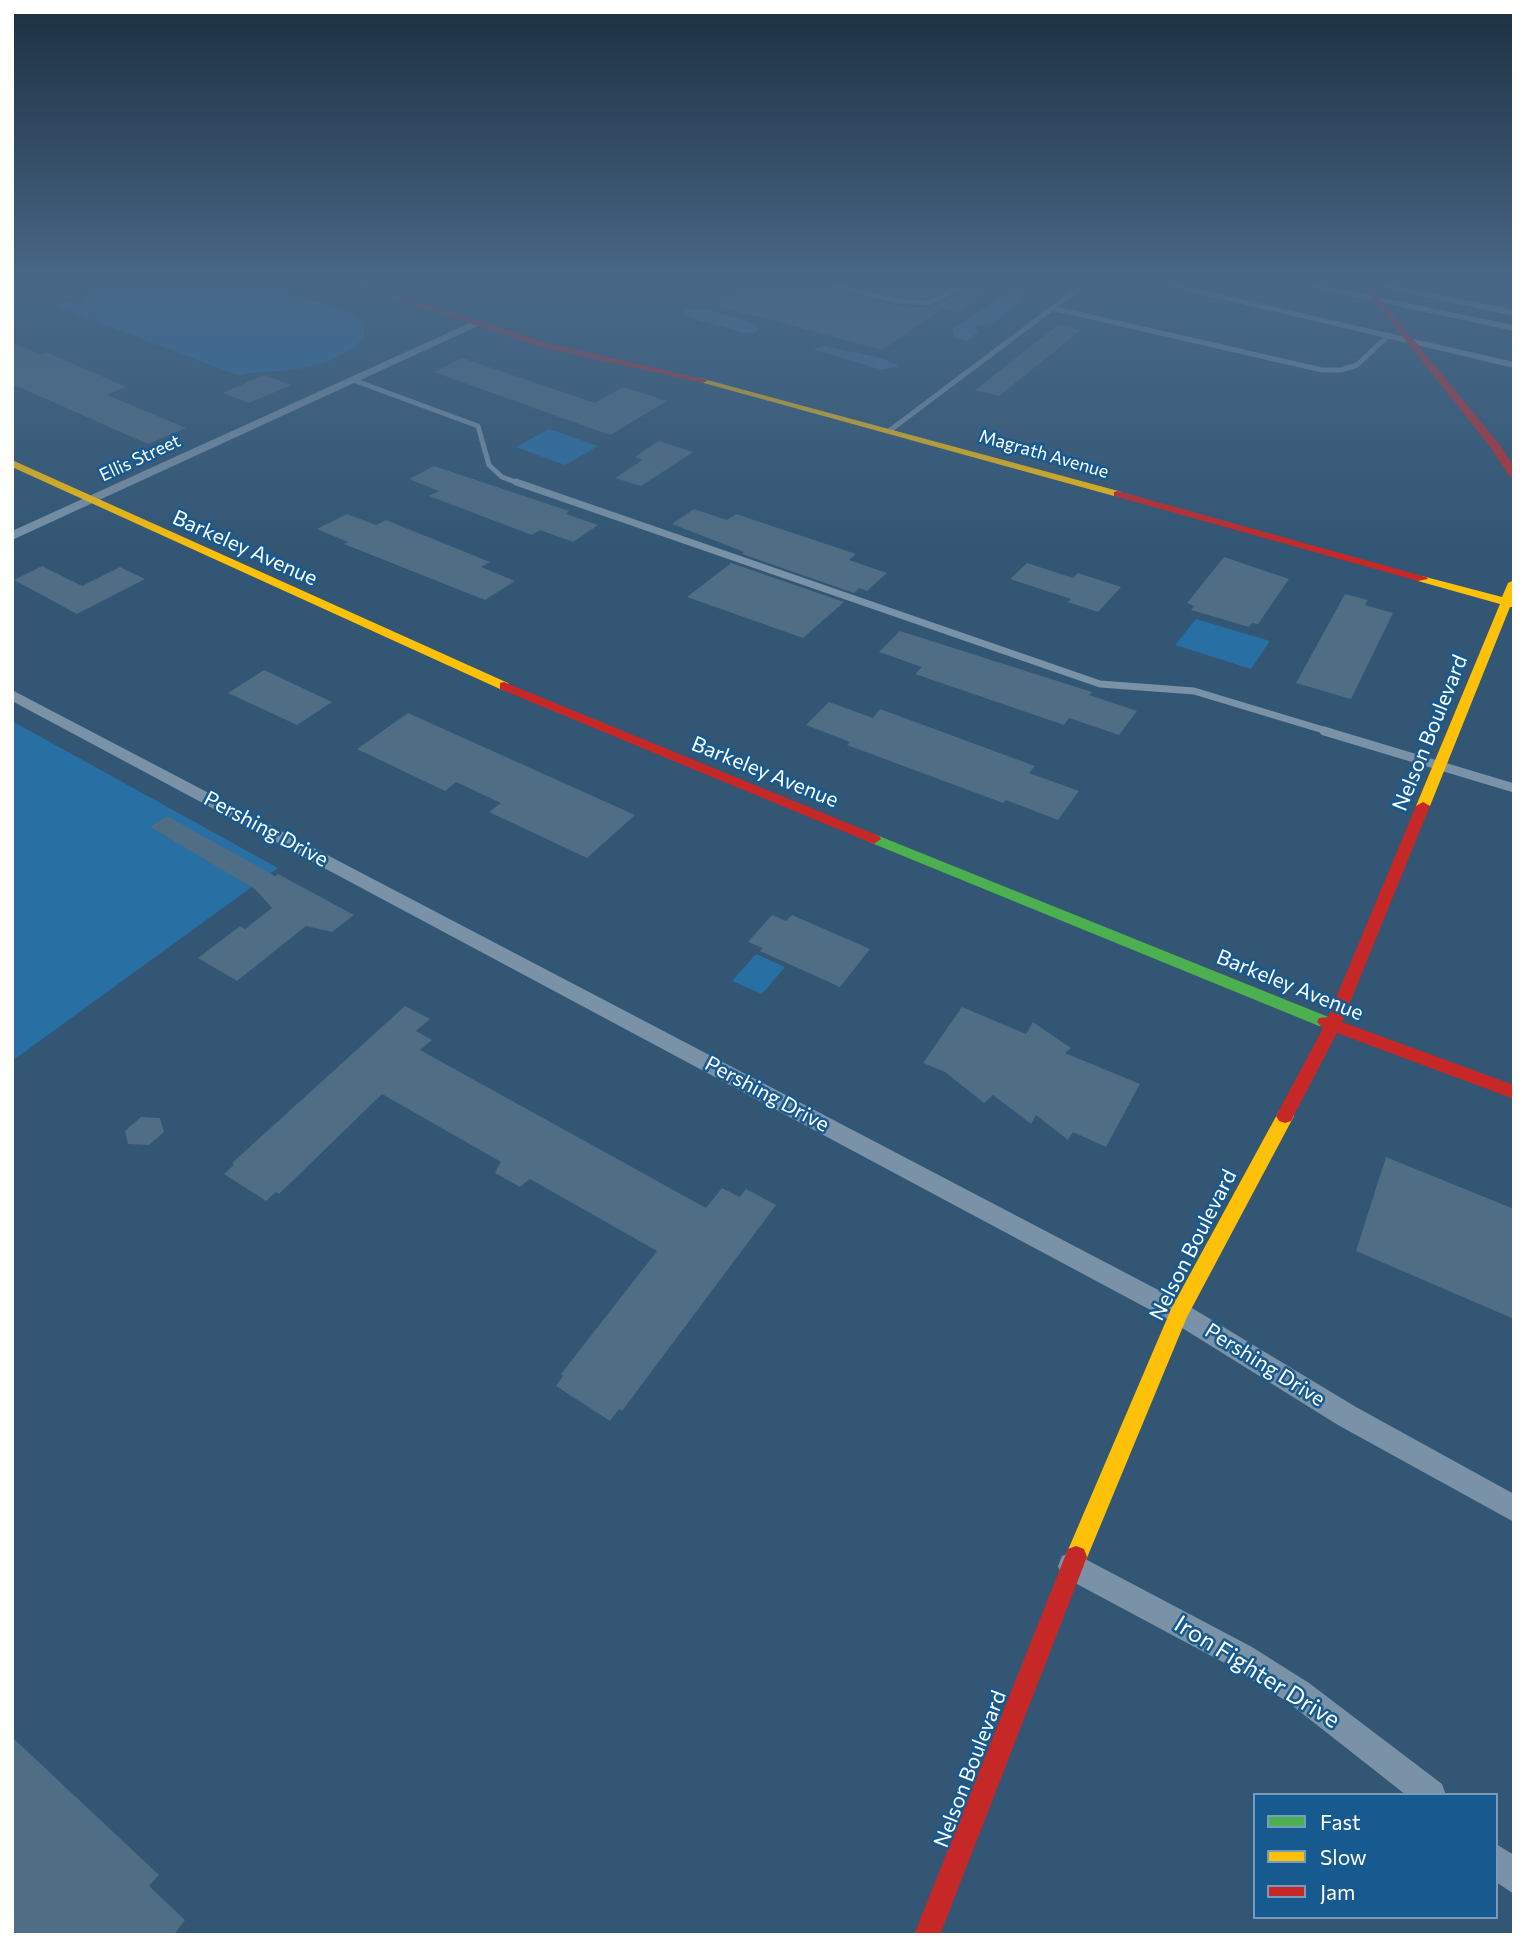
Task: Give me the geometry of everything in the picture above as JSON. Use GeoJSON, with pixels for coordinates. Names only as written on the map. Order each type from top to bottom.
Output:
{"type":"FeatureCollection","features":[{"type":"Feature","properties":{"kind":"main road","name":"Magrath Avenue"},"geometry":{"type":"LineString","coordinates":[[685,377],[731,386],[1510,603]]}},
{"type":"Feature","properties":{"kind":"main road"},"geometry":{"type":"LineString","coordinates":[[1439,377],[1495,446],[1514,475]]}},
{"type":"Feature","properties":{"kind":"main road","name":"Barkeley Avenue"},"geometry":{"type":"LineString","coordinates":[[12,463],[89,501],[594,725],[1333,1026],[1514,1092]]}},
{"type":"Feature","properties":{"kind":"main road","name":"Nelson Boulevard"},"geometry":{"type":"LineString","coordinates":[[928,1935],[1073,1566],[1179,1313],[1333,1026],[1439,765],[1510,603],[1514,583]]}},
{"type":"Feature","properties":{"kind":"street","name":"Ellis Street"},"geometry":{"type":"LineString","coordinates":[[12,537],[360,377]]}},
{"type":"Feature","properties":{"kind":"street","name":"Pershing Drive"},"geometry":{"type":"LineString","coordinates":[[12,695],[1179,1313],[1347,1416],[1514,1508]]}},
{"type":"Feature","properties":{"kind":"street","name":"Iron Fighter Drive"},"geometry":{"type":"LineString","coordinates":[[1073,1566],[1242,1657],[1299,1693],[1428,1793]]}},
{"type":"Feature","properties":{"kind":"street"},"geometry":{"type":"LineString","coordinates":[[1498,1861],[1514,1878]]}},
{"type":"Feature","properties":{"kind":"lane"},"geometry":{"type":"LineString","coordinates":[[889,431],[961,377]]}},
{"type":"Feature","properties":{"kind":"lane"},"geometry":{"type":"LineString","coordinates":[[353,380],[478,426],[483,435],[491,470],[502,477],[540,491],[1100,684],[1125,688],[1194,691],[1514,788]]}},
{"type":"Feature","properties":{"kind":"shaded area"},"geometry":{"type":"Polygon","coordinates":[[[549,429],[598,446],[565,465],[516,447],[549,429]]]}},
{"type":"Feature","properties":{"kind":"shaded area"},"geometry":{"type":"Polygon","coordinates":[[[1196,619],[1270,641],[1251,669],[1175,645],[1196,619]]]}},
{"type":"Feature","properties":{"kind":"shaded area"},"geometry":{"type":"Polygon","coordinates":[[[12,721],[278,868],[12,1061],[12,721]]]}},
{"type":"Feature","properties":{"kind":"shaded area"},"geometry":{"type":"Polygon","coordinates":[[[756,954],[785,967],[762,994],[732,981],[756,954]]]}},
{"type":"Feature","properties":{"kind":"building"},"geometry":{"type":"Polygon","coordinates":[[[12,377],[103,377],[126,387],[107,395],[186,428],[148,444],[12,384],[12,377]]]}},
{"type":"Feature","properties":{"kind":"building"},"geometry":{"type":"Polygon","coordinates":[[[260,377],[269,377],[291,385],[249,403],[223,393],[260,377]]]}},
{"type":"Feature","properties":{"kind":"building"},"geometry":{"type":"Polygon","coordinates":[[[448,377],[518,377],[595,403],[623,387],[667,401],[610,435],[448,377]]]}},
{"type":"Feature","properties":{"kind":"building"},"geometry":{"type":"Polygon","coordinates":[[[992,377],[1023,377],[999,396],[975,390],[992,377]]]}},
{"type":"Feature","properties":{"kind":"building"},"geometry":{"type":"Polygon","coordinates":[[[659,441],[693,452],[641,486],[615,478],[643,460],[635,457],[659,441]]]}},
{"type":"Feature","properties":{"kind":"building"},"geometry":{"type":"Polygon","coordinates":[[[434,466],[569,511],[566,514],[598,525],[573,542],[540,530],[532,535],[429,496],[439,491],[409,479],[434,466]]]}},
{"type":"Feature","properties":{"kind":"building"},"geometry":{"type":"Polygon","coordinates":[[[694,509],[727,520],[736,514],[856,554],[849,560],[887,573],[867,591],[859,588],[854,593],[742,554],[744,552],[672,524],[694,509]]]}},
{"type":"Feature","properties":{"kind":"building"},"geometry":{"type":"Polygon","coordinates":[[[347,514],[376,525],[386,520],[490,562],[481,567],[515,581],[485,600],[344,544],[348,542],[317,529],[347,514]]]}},
{"type":"Feature","properties":{"kind":"building"},"geometry":{"type":"Polygon","coordinates":[[[1224,557],[1289,579],[1258,624],[1252,623],[1249,627],[1191,610],[1194,606],[1187,603],[1224,557]]]}},
{"type":"Feature","properties":{"kind":"building"},"geometry":{"type":"Polygon","coordinates":[[[731,563],[844,602],[803,638],[687,597],[731,563]]]}},
{"type":"Feature","properties":{"kind":"building"},"geometry":{"type":"Polygon","coordinates":[[[1027,563],[1073,578],[1078,573],[1121,587],[1098,612],[1068,602],[1071,599],[1010,579],[1027,563]]]}},
{"type":"Feature","properties":{"kind":"building"},"geometry":{"type":"Polygon","coordinates":[[[42,566],[82,586],[120,567],[145,579],[77,614],[14,580],[42,566]]]}},
{"type":"Feature","properties":{"kind":"building"},"geometry":{"type":"Polygon","coordinates":[[[1345,594],[1368,600],[1365,605],[1393,613],[1351,699],[1296,683],[1345,594]]]}},
{"type":"Feature","properties":{"kind":"building"},"geometry":{"type":"Polygon","coordinates":[[[900,631],[1092,692],[1089,695],[1137,711],[1119,735],[1069,718],[1064,725],[915,674],[922,667],[879,652],[900,631]]]}},
{"type":"Feature","properties":{"kind":"building"},"geometry":{"type":"Polygon","coordinates":[[[264,670],[332,702],[297,725],[228,693],[264,670]]]}},
{"type":"Feature","properties":{"kind":"building"},"geometry":{"type":"Polygon","coordinates":[[[829,702],[873,718],[880,709],[1035,766],[1029,773],[1079,791],[1058,820],[1006,800],[1003,803],[847,745],[850,742],[806,725],[829,702]]]}},
{"type":"Feature","properties":{"kind":"building"},"geometry":{"type":"Polygon","coordinates":[[[408,713],[635,815],[587,858],[489,812],[501,803],[456,782],[445,791],[357,749],[408,713]]]}},
{"type":"Feature","properties":{"kind":"building"},"geometry":{"type":"Polygon","coordinates":[[[167,816],[275,876],[278,874],[354,915],[332,932],[306,926],[237,981],[198,958],[240,926],[245,929],[272,908],[255,889],[150,827],[167,816]]]}},
{"type":"Feature","properties":{"kind":"building"},"geometry":{"type":"Polygon","coordinates":[[[772,915],[786,921],[792,915],[870,949],[840,987],[760,951],[763,948],[748,942],[772,915]]]}},
{"type":"Feature","properties":{"kind":"building"},"geometry":{"type":"Polygon","coordinates":[[[405,1006],[430,1019],[416,1031],[432,1040],[420,1050],[706,1208],[722,1188],[740,1197],[746,1189],[776,1205],[622,1411],[619,1409],[610,1421],[556,1386],[563,1376],[561,1374],[657,1251],[530,1179],[520,1187],[495,1173],[501,1162],[382,1094],[279,1194],[276,1192],[266,1201],[224,1174],[234,1165],[232,1163],[405,1006]]]}},
{"type":"Feature","properties":{"kind":"building"},"geometry":{"type":"Polygon","coordinates":[[[962,1007],[1026,1034],[1033,1022],[1071,1048],[1065,1053],[1140,1084],[1106,1147],[1073,1132],[1068,1140],[1036,1115],[1031,1124],[993,1095],[984,1103],[945,1072],[923,1063],[962,1007]]]}},
{"type":"Feature","properties":{"kind":"building"},"geometry":{"type":"Polygon","coordinates":[[[141,1117],[160,1118],[164,1132],[149,1145],[128,1144],[125,1131],[141,1117]]]}},
{"type":"Feature","properties":{"kind":"building"},"geometry":{"type":"Polygon","coordinates":[[[1386,1157],[1514,1209],[1514,1319],[1356,1251],[1386,1157]]]}},
{"type":"Feature","properties":{"kind":"building"},"geometry":{"type":"Polygon","coordinates":[[[12,1737],[159,1875],[149,1886],[185,1920],[174,1935],[12,1935],[12,1737]]]}},
{"type":"Feature","properties":{"kind":"traffic: fast"},"geometry":{"type":"LineString","coordinates":[[874,839],[1325,1022]]}},
{"type":"Feature","properties":{"kind":"traffic: slow"},"geometry":{"type":"LineString","coordinates":[[703,380],[1118,494]]}},
{"type":"Feature","properties":{"kind":"traffic: slow"},"geometry":{"type":"LineString","coordinates":[[12,463],[504,686]]}},
{"type":"Feature","properties":{"kind":"traffic: slow"},"geometry":{"type":"LineString","coordinates":[[1422,579],[1514,604]]}},
{"type":"Feature","properties":{"kind":"traffic: slow"},"geometry":{"type":"LineString","coordinates":[[1423,806],[1514,583]]}},
{"type":"Feature","properties":{"kind":"traffic: slow"},"geometry":{"type":"LineString","coordinates":[[1076,1557],[1179,1313],[1285,1116]]}},
{"type":"Feature","properties":{"kind":"traffic: jam"},"geometry":{"type":"LineString","coordinates":[[689,377],[703,380]]}},
{"type":"Feature","properties":{"kind":"traffic: jam"},"geometry":{"type":"LineString","coordinates":[[1439,377],[1495,446],[1514,475]]}},
{"type":"Feature","properties":{"kind":"traffic: jam"},"geometry":{"type":"LineString","coordinates":[[1118,494],[1422,579]]}},
{"type":"Feature","properties":{"kind":"traffic: jam"},"geometry":{"type":"LineString","coordinates":[[504,686],[874,839]]}},
{"type":"Feature","properties":{"kind":"traffic: jam"},"geometry":{"type":"LineString","coordinates":[[1285,1116],[1333,1025],[1423,806]]}},
{"type":"Feature","properties":{"kind":"traffic: jam"},"geometry":{"type":"LineString","coordinates":[[1325,1022],[1514,1092]]}},
{"type":"Feature","properties":{"kind":"traffic: jam"},"geometry":{"type":"LineString","coordinates":[[927,1935],[1076,1557]]}}]}
